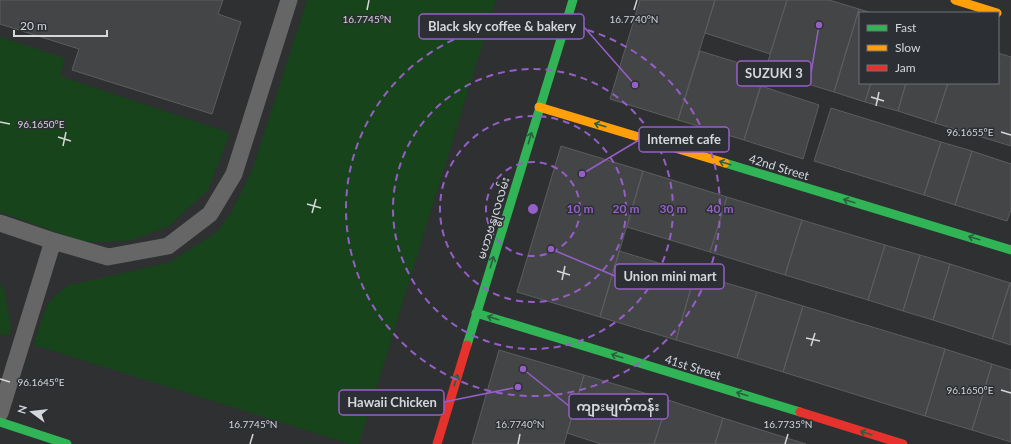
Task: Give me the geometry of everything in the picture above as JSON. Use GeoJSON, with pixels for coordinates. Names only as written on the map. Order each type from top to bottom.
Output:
{"type":"FeatureCollection","features":[{"type":"Feature","properties":{"kind":"street","name":"မဟာဗန္ဓုလလမ်း"},"geometry":{"type":"LineString","coordinates":[[437,444],[573,0]]}},
{"type":"Feature","properties":{"kind":"street"},"geometry":{"type":"LineString","coordinates":[[955,0],[994,12]]}},
{"type":"Feature","properties":{"kind":"street","name":"42nd Street"},"geometry":{"type":"LineString","coordinates":[[539,107],[1011,250]]}},
{"type":"Feature","properties":{"kind":"street","name":"41st Street"},"geometry":{"type":"LineString","coordinates":[[476,313],[903,444]]}},
{"type":"Feature","properties":{"kind":"street"},"geometry":{"type":"LineString","coordinates":[[0,422],[67,444]]}},
{"type":"Feature","properties":{"kind":"lane"},"geometry":{"type":"LineString","coordinates":[[0,223],[53,241],[108,257],[168,246],[210,214],[234,174],[289,0]]}},
{"type":"Feature","properties":{"kind":"lane"},"geometry":{"type":"LineString","coordinates":[[0,413],[53,241]]}},
{"type":"Feature","properties":{"kind":"green space"},"geometry":{"type":"Polygon","coordinates":[[[307,0],[496,0],[359,444],[350,444],[34,345],[47,305],[55,296],[69,285],[168,263],[217,232],[232,211],[253,168],[307,0]]]}},
{"type":"Feature","properties":{"kind":"green space"},"geometry":{"type":"Polygon","coordinates":[[[0,37],[65,58],[60,76],[230,133],[208,190],[169,226],[129,241],[84,242],[0,212],[0,37]]]}},
{"type":"Feature","properties":{"kind":"green space"},"geometry":{"type":"Polygon","coordinates":[[[0,284],[4,289],[11,327],[8,336],[0,334],[0,284]]]}},
{"type":"Feature","properties":{"kind":"building"},"geometry":{"type":"Polygon","coordinates":[[[0,0],[223,0],[218,14],[241,22],[212,114],[72,70],[79,49],[0,24],[0,0]]]}},
{"type":"Feature","properties":{"kind":"building"},"geometry":{"type":"Polygon","coordinates":[[[640,0],[715,0],[678,120],[610,99],[640,0]]]}},
{"type":"Feature","properties":{"kind":"building"},"geometry":{"type":"Polygon","coordinates":[[[715,0],[787,0],[770,54],[705,33],[715,0]]]}},
{"type":"Feature","properties":{"kind":"building"},"geometry":{"type":"Polygon","coordinates":[[[787,0],[829,0],[859,9],[834,92],[765,71],[787,0]]]}},
{"type":"Feature","properties":{"kind":"building"},"geometry":{"type":"Polygon","coordinates":[[[859,9],[869,12],[859,12],[859,84],[871,84],[865,102],[834,92],[859,9]]]}},
{"type":"Feature","properties":{"kind":"building"},"geometry":{"type":"Polygon","coordinates":[[[700,51],[765,71],[744,140],[678,120],[700,51]]]}},
{"type":"Feature","properties":{"kind":"building"},"geometry":{"type":"Polygon","coordinates":[[[999,53],[1011,57],[1011,146],[935,123],[948,84],[999,84],[999,53]]]}},
{"type":"Feature","properties":{"kind":"building"},"geometry":{"type":"Polygon","coordinates":[[[871,84],[906,84],[898,111],[865,102],[871,84]]]}},
{"type":"Feature","properties":{"kind":"building"},"geometry":{"type":"Polygon","coordinates":[[[906,84],[948,84],[935,123],[898,111],[906,84]]]}},
{"type":"Feature","properties":{"kind":"building"},"geometry":{"type":"Polygon","coordinates":[[[761,86],[819,105],[803,159],[744,140],[761,86]]]}},
{"type":"Feature","properties":{"kind":"building"},"geometry":{"type":"Polygon","coordinates":[[[831,108],[941,142],[924,195],[814,161],[831,108]]]}},
{"type":"Feature","properties":{"kind":"building"},"geometry":{"type":"Polygon","coordinates":[[[941,142],[972,151],[955,205],[924,195],[941,142]]]}},
{"type":"Feature","properties":{"kind":"building"},"geometry":{"type":"Polygon","coordinates":[[[561,146],[643,171],[600,317],[517,292],[561,146]]]}},
{"type":"Feature","properties":{"kind":"building"},"geometry":{"type":"Polygon","coordinates":[[[972,151],[1011,164],[1011,210],[1007,221],[955,205],[972,151]]]}},
{"type":"Feature","properties":{"kind":"building"},"geometry":{"type":"Polygon","coordinates":[[[643,171],[727,197],[710,252],[627,227],[643,171]]]}},
{"type":"Feature","properties":{"kind":"building"},"geometry":{"type":"Polygon","coordinates":[[[727,197],[802,220],[785,275],[710,252],[727,197]]]}},
{"type":"Feature","properties":{"kind":"building"},"geometry":{"type":"Polygon","coordinates":[[[802,220],[885,245],[868,300],[785,275],[802,220]]]}},
{"type":"Feature","properties":{"kind":"building"},"geometry":{"type":"Polygon","coordinates":[[[885,245],[920,255],[903,311],[868,300],[885,245]]]}},
{"type":"Feature","properties":{"kind":"building"},"geometry":{"type":"Polygon","coordinates":[[[619,251],[695,274],[676,340],[600,317],[619,251]]]}},
{"type":"Feature","properties":{"kind":"building"},"geometry":{"type":"Polygon","coordinates":[[[920,255],[950,264],[933,320],[903,311],[920,255]]]}},
{"type":"Feature","properties":{"kind":"building"},"geometry":{"type":"Polygon","coordinates":[[[950,264],[1010,283],[992,339],[933,320],[950,264]]]}},
{"type":"Feature","properties":{"kind":"building"},"geometry":{"type":"Polygon","coordinates":[[[695,274],[757,292],[737,358],[676,340],[695,274]]]}},
{"type":"Feature","properties":{"kind":"building"},"geometry":{"type":"Polygon","coordinates":[[[1011,283],[1011,345],[992,339],[1011,283]]]}},
{"type":"Feature","properties":{"kind":"building"},"geometry":{"type":"Polygon","coordinates":[[[757,292],[803,306],[783,372],[737,358],[757,292]]]}},
{"type":"Feature","properties":{"kind":"building"},"geometry":{"type":"Polygon","coordinates":[[[803,306],[945,349],[925,416],[783,372],[803,306]]]}},
{"type":"Feature","properties":{"kind":"building"},"geometry":{"type":"Polygon","coordinates":[[[945,349],[992,364],[972,430],[925,416],[945,349]]]}},
{"type":"Feature","properties":{"kind":"building"},"geometry":{"type":"Polygon","coordinates":[[[499,350],[584,375],[564,444],[472,444],[499,350]]]}},
{"type":"Feature","properties":{"kind":"building"},"geometry":{"type":"Polygon","coordinates":[[[992,364],[1011,370],[1011,442],[972,430],[992,364]]]}},
{"type":"Feature","properties":{"kind":"building"},"geometry":{"type":"Polygon","coordinates":[[[584,375],[668,400],[654,444],[601,444],[567,433],[584,375]]]}},
{"type":"Feature","properties":{"kind":"building"},"geometry":{"type":"Polygon","coordinates":[[[668,400],[723,418],[715,444],[654,444],[668,400]]]}},
{"type":"Feature","properties":{"kind":"building"},"geometry":{"type":"Polygon","coordinates":[[[723,418],[806,444],[715,444],[723,418]]]}},
{"type":"Feature","properties":{"kind":"traffic: fast"},"geometry":{"type":"LineString","coordinates":[[467,345],[573,0]]}},
{"type":"Feature","properties":{"kind":"traffic: fast"},"geometry":{"type":"LineString","coordinates":[[725,163],[1011,250]]}},
{"type":"Feature","properties":{"kind":"traffic: fast"},"geometry":{"type":"LineString","coordinates":[[476,313],[800,412]]}},
{"type":"Feature","properties":{"kind":"traffic: fast"},"geometry":{"type":"LineString","coordinates":[[0,422],[67,444]]}},
{"type":"Feature","properties":{"kind":"traffic: slow"},"geometry":{"type":"LineString","coordinates":[[955,0],[994,12]]}},
{"type":"Feature","properties":{"kind":"traffic: slow"},"geometry":{"type":"LineString","coordinates":[[539,107],[725,163]]}},
{"type":"Feature","properties":{"kind":"traffic: jam"},"geometry":{"type":"LineString","coordinates":[[437,444],[467,345]]}},
{"type":"Feature","properties":{"kind":"traffic: jam"},"geometry":{"type":"LineString","coordinates":[[800,412],[903,444]]}},
{"type":"Feature","properties":{"kind":"place","name":"SUZUKI 3"},"geometry":{"type":"Point","coordinates":[819,25]}},
{"type":"Feature","properties":{"kind":"place","name":"Black sky coffee & bakery"},"geometry":{"type":"Point","coordinates":[635,85]}},
{"type":"Feature","properties":{"kind":"place","name":"Internet cafe"},"geometry":{"type":"Point","coordinates":[582,174]}},
{"type":"Feature","properties":{"kind":"place","name":"Union mini mart"},"geometry":{"type":"Point","coordinates":[551,249]}},
{"type":"Feature","properties":{"kind":"place","name":"ကျားမျက်ကန်း"},"geometry":{"type":"Point","coordinates":[523,369]}},
{"type":"Feature","properties":{"kind":"place","name":"Hawaii Chicken"},"geometry":{"type":"Point","coordinates":[518,387]}}]}
